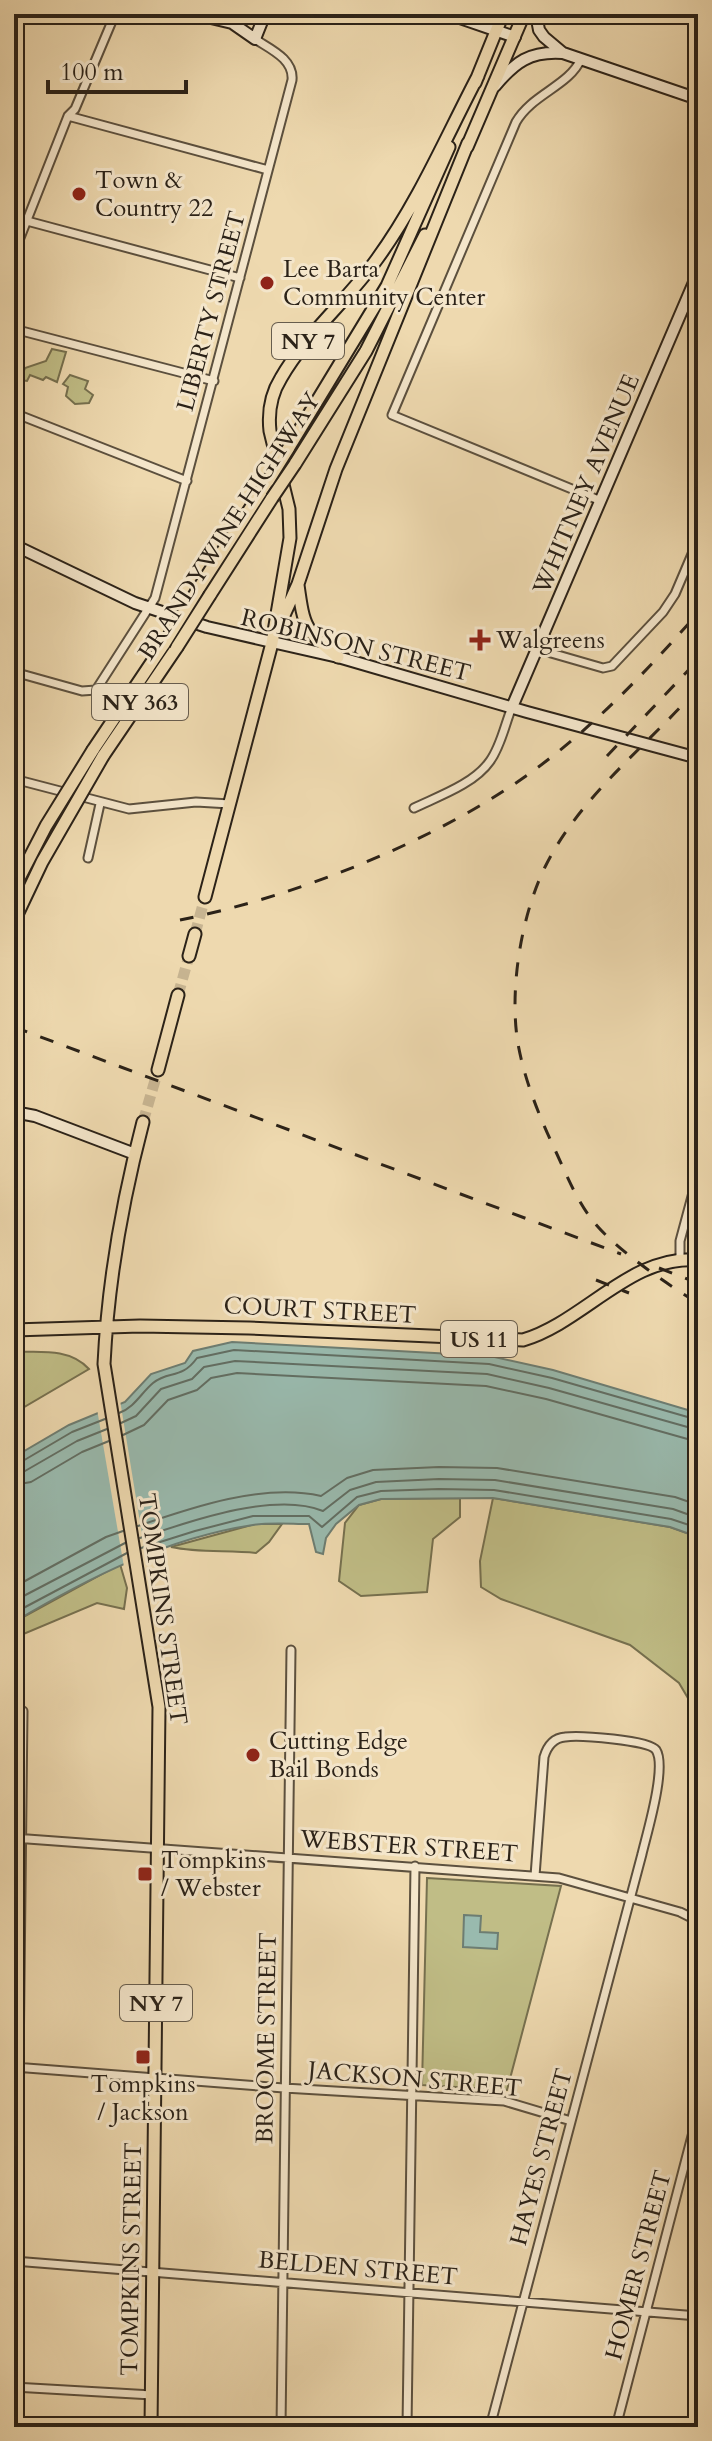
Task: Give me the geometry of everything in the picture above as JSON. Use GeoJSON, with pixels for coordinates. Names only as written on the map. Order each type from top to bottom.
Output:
{"type":"FeatureCollection","features":[{"type":"Feature","properties":{"kind":"main road","name":"BRANDYWINE HIGHWAY"},"geometry":{"type":"LineString","coordinates":[[14,921],[98,753],[387,286],[425,205],[503,14]]}},
{"type":"Feature","properties":{"kind":"main road","name":"BRANDYWINE HIGHWAY"},"geometry":{"type":"LineString","coordinates":[[14,888],[46,826],[177,647],[334,404],[394,300],[468,143],[524,14]]}},
{"type":"Feature","properties":{"kind":"main road","name":"NY 7"},"geometry":{"type":"LineString","coordinates":[[205,897],[272,643],[288,556],[291,524],[270,431],[274,393],[292,360],[379,257],[409,210],[478,76]]}},
{"type":"Feature","properties":{"kind":"main road","name":"NY 7"},"geometry":{"type":"LineString","coordinates":[[272,643],[298,584],[336,469],[468,143]]}},
{"type":"Feature","properties":{"kind":"main road"},"geometry":{"type":"LineString","coordinates":[[298,584],[305,626],[338,657]]}},
{"type":"Feature","properties":{"kind":"main road"},"geometry":{"type":"LineString","coordinates":[[189,956],[195,934]]}},
{"type":"Feature","properties":{"kind":"main road"},"geometry":{"type":"LineString","coordinates":[[158,1070],[178,995]]}},
{"type":"Feature","properties":{"kind":"main road","name":"NY 7"},"geometry":{"type":"LineString","coordinates":[[106,1328],[122,1208],[143,1122]]}},
{"type":"Feature","properties":{"kind":"main road","name":"COURT STREET"},"geometry":{"type":"LineString","coordinates":[[14,1330],[249,1328],[523,1340],[553,1328],[663,1262],[698,1260]]}},
{"type":"Feature","properties":{"kind":"main road","name":"TOMPKINS STREET"},"geometry":{"type":"LineString","coordinates":[[106,1328],[105,1383],[159,1707],[151,2427]]}},
{"type":"Feature","properties":{"kind":"street"},"geometry":{"type":"LineString","coordinates":[[14,253],[68,116],[75,109],[115,14]]}},
{"type":"Feature","properties":{"kind":"street"},"geometry":{"type":"LineString","coordinates":[[194,14],[232,23],[255,39],[265,14]]}},
{"type":"Feature","properties":{"kind":"street"},"geometry":{"type":"LineString","coordinates":[[448,14],[515,37]]}},
{"type":"Feature","properties":{"kind":"street"},"geometry":{"type":"LineString","coordinates":[[536,14],[539,30],[563,53]]}},
{"type":"Feature","properties":{"kind":"street","name":"LIBERTY STREET"},"geometry":{"type":"LineString","coordinates":[[14,672],[82,691],[96,690],[155,598],[293,73],[289,63],[255,39]]}},
{"type":"Feature","properties":{"kind":"street"},"geometry":{"type":"LineString","coordinates":[[491,91],[509,69],[525,57],[563,53],[698,99]]}},
{"type":"Feature","properties":{"kind":"street"},"geometry":{"type":"LineString","coordinates":[[581,59],[571,74],[536,98],[516,122],[392,415],[601,501]]}},
{"type":"Feature","properties":{"kind":"street"},"geometry":{"type":"LineString","coordinates":[[68,116],[268,170]]}},
{"type":"Feature","properties":{"kind":"street"},"geometry":{"type":"LineString","coordinates":[[27,221],[240,278]]}},
{"type":"Feature","properties":{"kind":"street","name":"WHITNEY AVENUE"},"geometry":{"type":"LineString","coordinates":[[414,808],[463,783],[488,764],[497,748],[698,273]]}},
{"type":"Feature","properties":{"kind":"street"},"geometry":{"type":"LineString","coordinates":[[14,329],[214,381]]}},
{"type":"Feature","properties":{"kind":"street"},"geometry":{"type":"LineString","coordinates":[[14,413],[187,481]]}},
{"type":"Feature","properties":{"kind":"street"},"geometry":{"type":"LineString","coordinates":[[537,649],[603,668],[612,666],[669,603],[698,540]]}},
{"type":"Feature","properties":{"kind":"street","name":"ROBINSON STREET"},"geometry":{"type":"LineString","coordinates":[[14,545],[150,610],[207,627],[338,657],[698,758]]}},
{"type":"Feature","properties":{"kind":"street"},"geometry":{"type":"LineString","coordinates":[[14,779],[100,804],[129,809],[196,802],[230,804]]}},
{"type":"Feature","properties":{"kind":"street"},"geometry":{"type":"LineString","coordinates":[[88,858],[100,804]]}},
{"type":"Feature","properties":{"kind":"street"},"geometry":{"type":"LineString","coordinates":[[14,1112],[35,1116],[135,1154]]}},
{"type":"Feature","properties":{"kind":"street"},"geometry":{"type":"LineString","coordinates":[[680,1259],[680,1241],[698,1174]]}},
{"type":"Feature","properties":{"kind":"street","name":"BROOME STREET"},"geometry":{"type":"LineString","coordinates":[[281,2427],[291,1650]]}},
{"type":"Feature","properties":{"kind":"street"},"geometry":{"type":"LineString","coordinates":[[15,2427],[18,1838],[23,1711]]}},
{"type":"Feature","properties":{"kind":"street","name":"HAYES STREET"},"geometry":{"type":"LineString","coordinates":[[490,2427],[630,1898],[658,1777],[660,1761],[655,1749],[649,1744],[564,1737],[548,1746],[544,1757],[535,1876]]}},
{"type":"Feature","properties":{"kind":"street","name":"WEBSTER STREET"},"geometry":{"type":"LineString","coordinates":[[18,1838],[535,1876],[582,1883],[680,1912],[698,1921]]}},
{"type":"Feature","properties":{"kind":"street"},"geometry":{"type":"LineString","coordinates":[[407,2427],[415,1866]]}},
{"type":"Feature","properties":{"kind":"street","name":"JACKSON STREET"},"geometry":{"type":"LineString","coordinates":[[17,2067],[511,2102],[571,2121]]}},
{"type":"Feature","properties":{"kind":"street","name":"HOMER STREET"},"geometry":{"type":"LineString","coordinates":[[616,2427],[698,2113]]}},
{"type":"Feature","properties":{"kind":"street","name":"BELDEN STREET"},"geometry":{"type":"LineString","coordinates":[[15,2262],[698,2316]]}},
{"type":"Feature","properties":{"kind":"street"},"geometry":{"type":"LineString","coordinates":[[15,2387],[152,2395]]}},
{"type":"Feature","properties":{"kind":"shaded area"},"geometry":{"type":"Polygon","coordinates":[[[52,349],[66,352],[57,382],[30,375],[27,381],[20,380],[25,368],[46,361],[52,349]]]}},
{"type":"Feature","properties":{"kind":"shaded area"},"geometry":{"type":"Polygon","coordinates":[[[70,375],[88,381],[85,389],[93,395],[89,403],[75,404],[66,396],[68,387],[63,384],[70,375]]]}},
{"type":"Feature","properties":{"kind":"shaded area"},"geometry":{"type":"Polygon","coordinates":[[[14,1352],[64,1354],[89,1369],[14,1413],[14,1352]]]}},
{"type":"Feature","properties":{"kind":"shaded area"},"geometry":{"type":"Polygon","coordinates":[[[460,1498],[460,1517],[433,1539],[427,1592],[361,1596],[339,1581],[345,1523],[359,1505],[381,1499],[460,1498]]]}},
{"type":"Feature","properties":{"kind":"shaded area"},"geometry":{"type":"Polygon","coordinates":[[[493,1498],[670,1527],[698,1537],[698,1715],[679,1683],[630,1645],[501,1599],[481,1587],[480,1561],[493,1498]]]}},
{"type":"Feature","properties":{"kind":"shaded area"},"geometry":{"type":"Polygon","coordinates":[[[255,1524],[282,1524],[256,1553],[171,1547],[255,1524]]]}},
{"type":"Feature","properties":{"kind":"shaded area"},"geometry":{"type":"Polygon","coordinates":[[[120,1564],[127,1588],[124,1609],[97,1603],[14,1638],[14,1622],[120,1564]]]}},
{"type":"Feature","properties":{"kind":"shaded area"},"geometry":{"type":"Polygon","coordinates":[[[427,1878],[561,1886],[507,2090],[422,2085],[427,1878]]]}},
{"type":"Feature","properties":{"kind":"water"},"geometry":{"type":"Polygon","coordinates":[[[232,1342],[490,1356],[553,1370],[698,1413],[698,1537],[670,1527],[493,1498],[381,1499],[359,1505],[336,1524],[326,1538],[323,1554],[316,1552],[309,1524],[260,1524],[221,1531],[159,1550],[99,1575],[14,1622],[14,1457],[69,1425],[125,1402],[151,1374],[185,1363],[193,1351],[232,1342]]]}},
{"type":"Feature","properties":{"kind":"water"},"geometry":{"type":"Polygon","coordinates":[[[464,1915],[481,1916],[480,1932],[498,1933],[497,1949],[463,1947],[464,1915]]]}},
{"type":"Feature","properties":{"kind":"pier"},"geometry":{"type":"Polygon","coordinates":[[[120,1400],[146,1559],[124,1567],[97,1409],[120,1400]]]}},
{"type":"Feature","properties":{"kind":"tunnel"},"geometry":{"type":"LineString","coordinates":[[195,934],[205,897]]}},
{"type":"Feature","properties":{"kind":"tunnel"},"geometry":{"type":"LineString","coordinates":[[178,995],[189,956]]}},
{"type":"Feature","properties":{"kind":"tunnel"},"geometry":{"type":"LineString","coordinates":[[143,1122],[158,1070]]}},
{"type":"Feature","properties":{"kind":"railway"},"geometry":{"type":"LineString","coordinates":[[180,920],[315,882],[405,845],[489,800],[550,758],[595,720],[698,613]]}},
{"type":"Feature","properties":{"kind":"railway"},"geometry":{"type":"LineString","coordinates":[[607,756],[698,660]]}},
{"type":"Feature","properties":{"kind":"railway"},"geometry":{"type":"LineString","coordinates":[[698,688],[595,794],[560,841],[545,867],[529,908],[519,954],[515,1000],[518,1044],[529,1086],[582,1205],[602,1232],[628,1254],[698,1303]]}},
{"type":"Feature","properties":{"kind":"railway"},"geometry":{"type":"LineString","coordinates":[[14,1027],[621,1254]]}},
{"type":"Feature","properties":{"kind":"railway"},"geometry":{"type":"LineString","coordinates":[[659,1268],[698,1283]]}},
{"type":"Feature","properties":{"kind":"railway"},"geometry":{"type":"LineString","coordinates":[[596,1280],[629,1293]]}},
{"type":"Feature","properties":{"kind":"place","name":"Town & Country 22"},"geometry":{"type":"Point","coordinates":[79,194]}},
{"type":"Feature","properties":{"kind":"place","name":"Lee Barta Community Center"},"geometry":{"type":"Point","coordinates":[267,283]}},
{"type":"Feature","properties":{"kind":"place","name":"Walgreens"},"geometry":{"type":"Point","coordinates":[480,640]}},
{"type":"Feature","properties":{"kind":"place","name":"Cutting Edge Bail Bonds"},"geometry":{"type":"Point","coordinates":[253,1755]}},
{"type":"Feature","properties":{"kind":"place","name":"Tompkins / Webster"},"geometry":{"type":"Point","coordinates":[145,1874]}},
{"type":"Feature","properties":{"kind":"place","name":"Tompkins / Jackson"},"geometry":{"type":"Point","coordinates":[143,2057]}}]}
